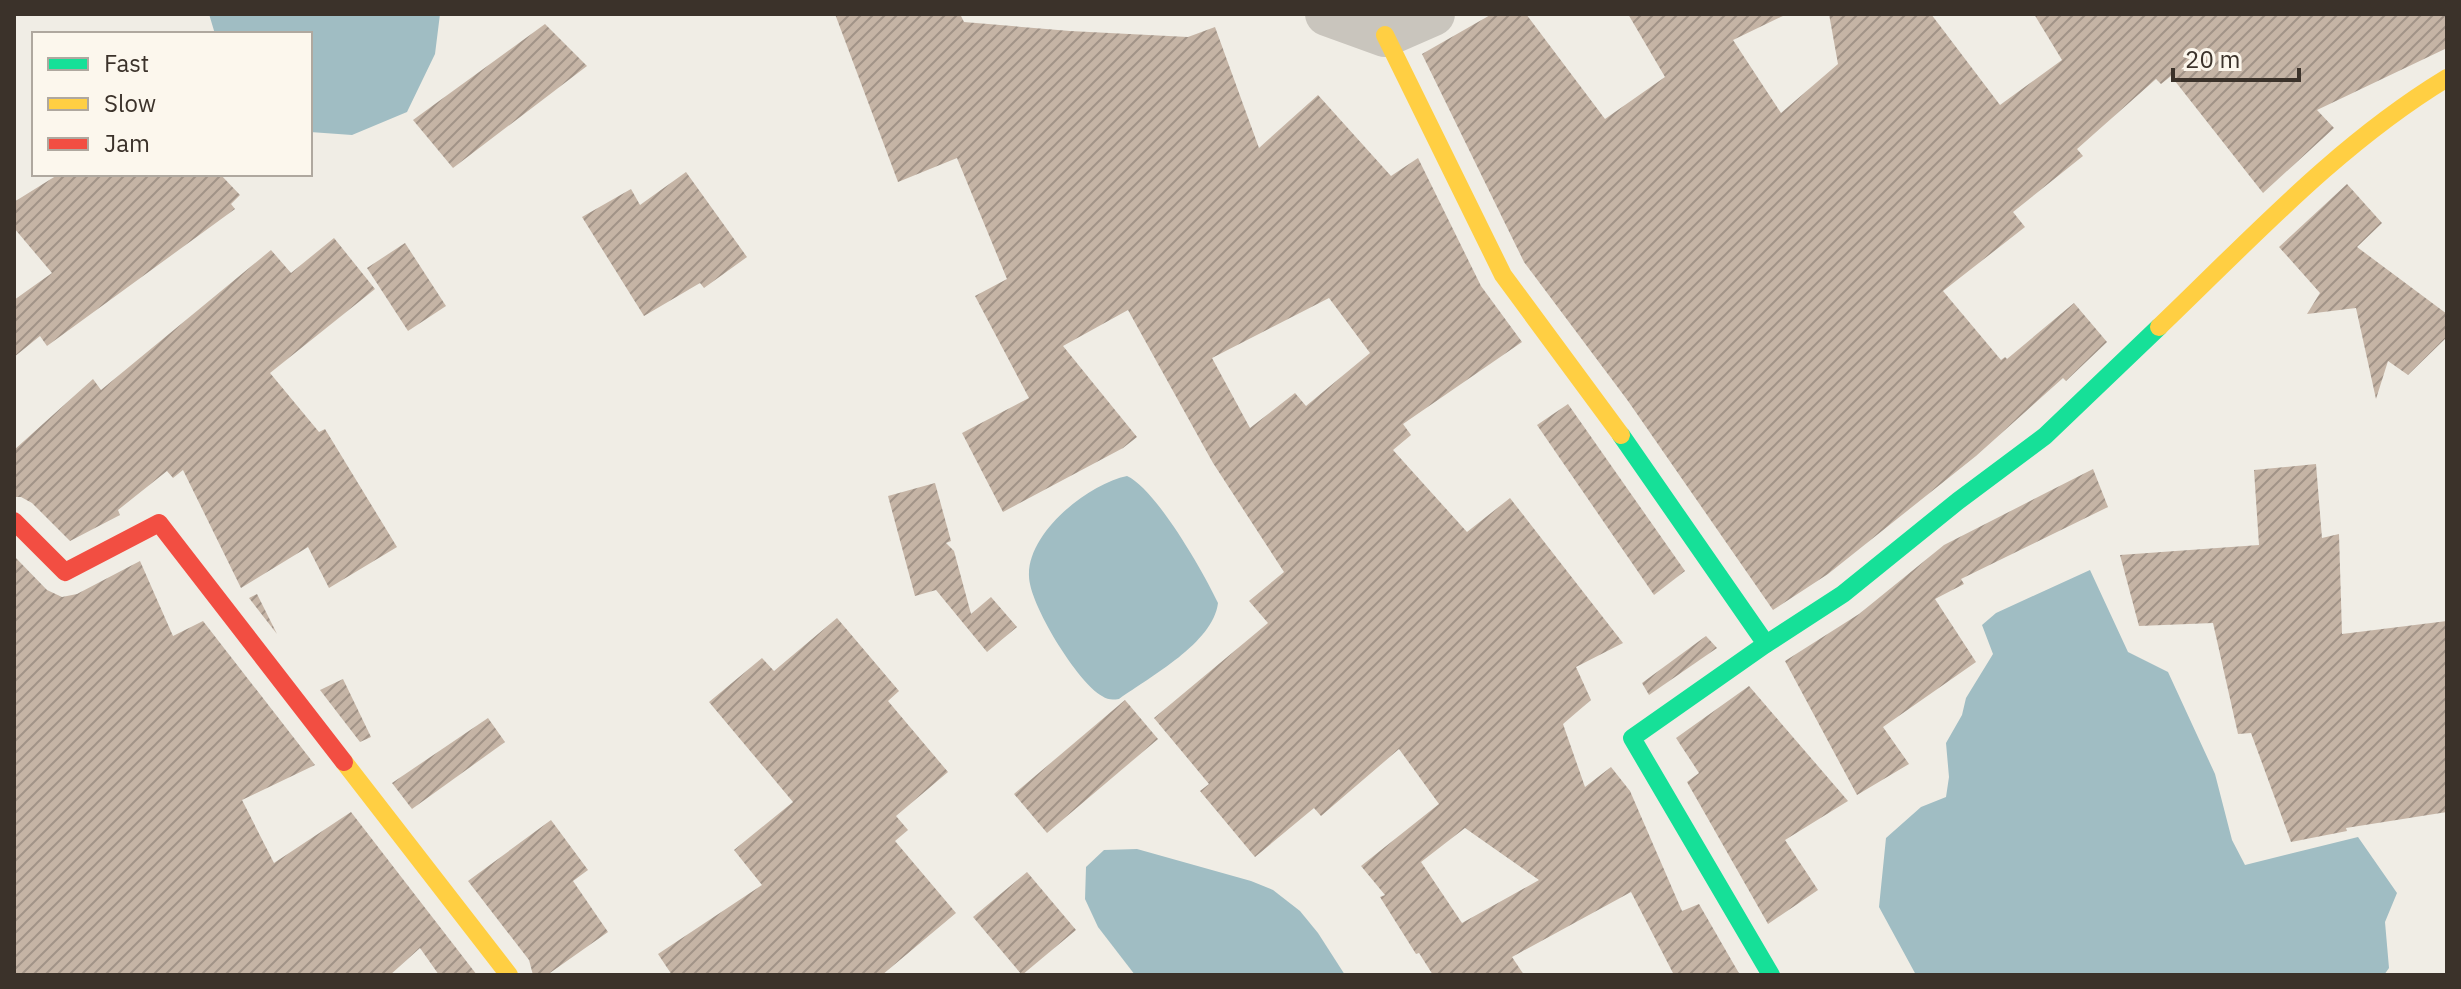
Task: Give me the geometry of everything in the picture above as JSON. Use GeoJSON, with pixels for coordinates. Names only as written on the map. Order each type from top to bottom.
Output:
{"type":"FeatureCollection","features":[{"type":"Feature","properties":{"kind":"street"},"geometry":{"type":"LineString","coordinates":[[1327,14],[1385,35],[1433,14]]}},
{"type":"Feature","properties":{"kind":"street"},"geometry":{"type":"LineString","coordinates":[[1385,35],[1503,275],[1608,416],[1766,644]]}},
{"type":"Feature","properties":{"kind":"street"},"geometry":{"type":"LineString","coordinates":[[1771,975],[1632,738],[1843,594],[1958,501],[2045,436],[2307,185],[2401,106],[2447,78]]}},
{"type":"Feature","properties":{"kind":"street"},"geometry":{"type":"LineString","coordinates":[[14,521],[65,572],[159,523],[509,975]]}},
{"type":"Feature","properties":{"kind":"water"},"geometry":{"type":"Polygon","coordinates":[[[209,14],[440,14],[435,54],[407,112],[352,135],[312,132],[312,32],[214,32],[209,14]]]}},
{"type":"Feature","properties":{"kind":"water"},"geometry":{"type":"Polygon","coordinates":[[[1127,476],[1139,484],[1165,514],[1218,603],[1214,618],[1193,645],[1147,680],[1119,699],[1112,700],[1092,688],[1068,660],[1037,605],[1029,576],[1038,543],[1063,513],[1095,489],[1127,476]]]}},
{"type":"Feature","properties":{"kind":"water"},"geometry":{"type":"Polygon","coordinates":[[[2090,570],[2128,652],[2168,672],[2215,774],[2232,840],[2245,865],[2358,837],[2397,893],[2385,922],[2389,968],[2384,975],[1916,975],[1879,907],[1886,838],[1921,807],[1946,797],[1949,777],[1946,743],[1962,715],[1966,698],[1993,654],[1982,625],[1996,613],[2090,570]]]}},
{"type":"Feature","properties":{"kind":"water"},"geometry":{"type":"Polygon","coordinates":[[[1137,849],[1273,890],[1300,911],[1345,975],[1135,975],[1098,927],[1085,899],[1086,867],[1104,850],[1137,849]]]}},
{"type":"Feature","properties":{"kind":"building"},"geometry":{"type":"Polygon","coordinates":[[[835,14],[960,14],[964,22],[1188,37],[1215,27],[1259,148],[1318,95],[1391,176],[1418,158],[1481,286],[1522,342],[1403,424],[1411,435],[1393,450],[1467,532],[1510,498],[1623,643],[1576,667],[1591,700],[1563,724],[1585,787],[1611,767],[1630,791],[1682,911],[1699,904],[1740,975],[1674,975],[1631,892],[1512,957],[1524,975],[1433,975],[1380,897],[1385,895],[1361,866],[1439,804],[1399,749],[1321,816],[1314,808],[1255,857],[1200,791],[1209,784],[1154,718],[1268,623],[1249,601],[1284,572],[1213,463],[1128,310],[1063,346],[1137,437],[1123,448],[1003,512],[962,433],[1029,398],[975,296],[1007,279],[957,158],[898,182],[835,14]],[[1329,298],[1212,358],[1250,428],[1295,393],[1306,406],[1370,353],[1329,298]],[[1465,828],[1421,862],[1462,923],[1539,880],[1465,828]]]}},
{"type":"Feature","properties":{"kind":"building"},"geometry":{"type":"Polygon","coordinates":[[[1492,14],[1526,14],[1605,119],[1665,77],[1628,14],[1787,14],[1733,40],[1781,113],[1838,64],[1829,14],[1931,14],[2000,105],[2062,60],[2034,14],[2447,14],[2447,48],[2317,110],[2334,128],[2263,193],[2171,76],[2161,84],[2156,79],[2077,149],[2083,156],[2013,212],[2025,227],[1943,291],[2001,360],[2007,359],[2074,303],[2107,342],[2066,381],[2063,378],[1976,456],[1828,574],[1773,610],[1628,401],[1524,262],[1422,54],[1492,14]]]}},
{"type":"Feature","properties":{"kind":"building"},"geometry":{"type":"Polygon","coordinates":[[[545,24],[587,66],[453,168],[413,120],[545,24]]]}},
{"type":"Feature","properties":{"kind":"building"},"geometry":{"type":"Polygon","coordinates":[[[686,172],[747,257],[704,288],[700,283],[644,316],[582,217],[631,189],[640,205],[686,172]]]}},
{"type":"Feature","properties":{"kind":"building"},"geometry":{"type":"Polygon","coordinates":[[[56,176],[222,176],[240,195],[231,204],[235,209],[47,346],[40,336],[14,357],[14,300],[52,273],[14,228],[14,202],[56,176]]]}},
{"type":"Feature","properties":{"kind":"building"},"geometry":{"type":"Polygon","coordinates":[[[2347,184],[2382,223],[2357,247],[2447,314],[2447,337],[2408,375],[2388,361],[2376,399],[2356,308],[2307,314],[2320,293],[2279,247],[2347,184]]]}},
{"type":"Feature","properties":{"kind":"building"},"geometry":{"type":"Polygon","coordinates":[[[334,238],[375,289],[270,373],[319,432],[325,429],[397,547],[329,588],[308,547],[241,588],[183,470],[173,478],[167,471],[118,510],[120,515],[70,541],[32,503],[14,497],[14,450],[93,379],[101,390],[271,250],[291,273],[334,238]]]}},
{"type":"Feature","properties":{"kind":"building"},"geometry":{"type":"Polygon","coordinates":[[[405,243],[446,306],[408,331],[367,268],[405,243]]]}},
{"type":"Feature","properties":{"kind":"building"},"geometry":{"type":"Polygon","coordinates":[[[1568,404],[1685,571],[1654,595],[1537,425],[1568,404]]]}},
{"type":"Feature","properties":{"kind":"building"},"geometry":{"type":"Polygon","coordinates":[[[2316,464],[2322,538],[2339,534],[2342,634],[2447,621],[2447,812],[2346,828],[2347,831],[2291,842],[2251,733],[2238,734],[2213,623],[2139,626],[2120,555],[2259,545],[2254,470],[2316,464]]]}},
{"type":"Feature","properties":{"kind":"building"},"geometry":{"type":"Polygon","coordinates":[[[2093,469],[2108,507],[1961,579],[1964,584],[1935,599],[1976,662],[1883,727],[1909,764],[1857,795],[1785,661],[1859,614],[1944,545],[2093,469]]]}},
{"type":"Feature","properties":{"kind":"building"},"geometry":{"type":"Polygon","coordinates":[[[935,483],[951,541],[946,543],[954,551],[971,614],[991,597],[1017,627],[987,652],[936,590],[915,596],[888,496],[935,483]]]}},
{"type":"Feature","properties":{"kind":"building"},"geometry":{"type":"Polygon","coordinates":[[[14,556],[47,590],[62,597],[77,594],[140,561],[173,636],[203,621],[315,765],[242,800],[274,863],[351,812],[477,975],[439,975],[420,948],[390,975],[14,975],[14,556]]]}},
{"type":"Feature","properties":{"kind":"building"},"geometry":{"type":"Polygon","coordinates":[[[257,594],[277,634],[249,598],[257,594]]]}},
{"type":"Feature","properties":{"kind":"building"},"geometry":{"type":"Polygon","coordinates":[[[837,618],[899,691],[888,701],[948,772],[896,816],[908,830],[895,841],[956,913],[882,975],[672,975],[658,954],[762,885],[734,850],[793,802],[709,702],[762,658],[774,671],[837,618]]]}},
{"type":"Feature","properties":{"kind":"building"},"geometry":{"type":"Polygon","coordinates":[[[1706,636],[1717,648],[1649,695],[1642,683],[1706,636]]]}},
{"type":"Feature","properties":{"kind":"building"},"geometry":{"type":"Polygon","coordinates":[[[343,679],[371,737],[360,742],[320,690],[343,679]]]}},
{"type":"Feature","properties":{"kind":"building"},"geometry":{"type":"Polygon","coordinates":[[[1749,686],[1848,801],[1785,840],[1818,890],[1768,924],[1687,782],[1699,773],[1676,738],[1749,686]]]}},
{"type":"Feature","properties":{"kind":"building"},"geometry":{"type":"Polygon","coordinates":[[[1125,700],[1158,739],[1047,833],[1014,794],[1125,700]]]}},
{"type":"Feature","properties":{"kind":"building"},"geometry":{"type":"Polygon","coordinates":[[[488,718],[505,742],[412,809],[392,783],[488,718]]]}},
{"type":"Feature","properties":{"kind":"building"},"geometry":{"type":"Polygon","coordinates":[[[551,820],[588,870],[573,881],[608,932],[547,975],[533,975],[529,960],[468,881],[551,820]]]}},
{"type":"Feature","properties":{"kind":"building"},"geometry":{"type":"Polygon","coordinates":[[[1027,872],[1076,930],[1022,975],[973,917],[1027,872]]]}},
{"type":"Feature","properties":{"kind":"traffic: fast"},"geometry":{"type":"LineString","coordinates":[[1766,644],[1843,594],[1958,501],[2045,436],[2159,327]]}},
{"type":"Feature","properties":{"kind":"traffic: fast"},"geometry":{"type":"LineString","coordinates":[[1621,435],[1766,644],[1632,738],[1771,975]]}},
{"type":"Feature","properties":{"kind":"traffic: slow"},"geometry":{"type":"LineString","coordinates":[[1385,35],[1503,275],[1621,435]]}},
{"type":"Feature","properties":{"kind":"traffic: slow"},"geometry":{"type":"LineString","coordinates":[[2159,327],[2332,163],[2407,104],[2447,78]]}},
{"type":"Feature","properties":{"kind":"traffic: slow"},"geometry":{"type":"LineString","coordinates":[[344,762],[509,975]]}},
{"type":"Feature","properties":{"kind":"traffic: jam"},"geometry":{"type":"LineString","coordinates":[[14,521],[65,572],[159,523],[344,762]]}}]}
